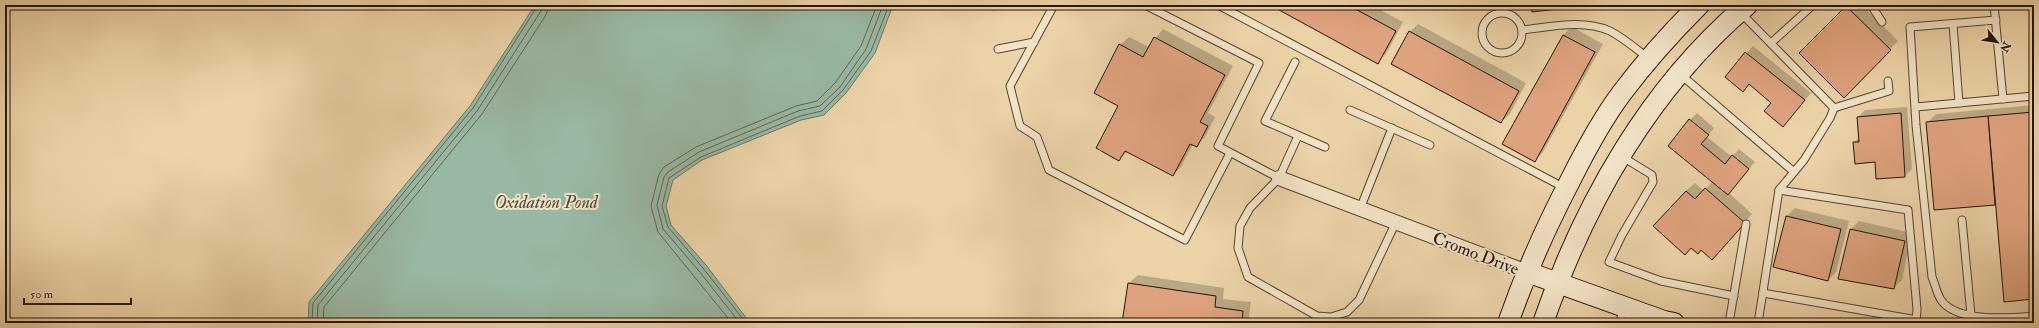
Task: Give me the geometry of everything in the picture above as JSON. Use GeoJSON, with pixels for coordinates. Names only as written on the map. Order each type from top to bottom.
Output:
{"type":"FeatureCollection","features":[{"type":"Feature","properties":{"kind":"street"},"geometry":{"type":"LineString","coordinates":[[1543,323],[1556,284],[1588,213],[1621,155],[1639,127],[1679,74],[1740,7]]}},
{"type":"Feature","properties":{"kind":"street"},"geometry":{"type":"LineString","coordinates":[[1508,323],[1527,272],[1566,189],[1594,135],[1648,58],[1692,9]]}},
{"type":"Feature","properties":{"kind":"street","name":"Cromo Drive"},"geometry":{"type":"LineString","coordinates":[[1279,178],[1527,272],[1622,315],[1674,323]]}},
{"type":"Feature","properties":{"kind":"lane"},"geometry":{"type":"LineString","coordinates":[[1054,5],[1010,86],[1020,126],[1037,137],[1049,170],[1185,240],[1230,153]]}},
{"type":"Feature","properties":{"kind":"lane"},"geometry":{"type":"LineString","coordinates":[[1145,5],[1259,63],[1218,146],[1279,178]]}},
{"type":"Feature","properties":{"kind":"lane"},"geometry":{"type":"LineString","coordinates":[[1218,5],[1233,8],[1566,189]]}},
{"type":"Feature","properties":{"kind":"lane"},"geometry":{"type":"LineString","coordinates":[[1771,43],[1813,5]]}},
{"type":"Feature","properties":{"kind":"lane"},"geometry":{"type":"LineString","coordinates":[[1871,5],[1882,22]]}},
{"type":"Feature","properties":{"kind":"lane"},"geometry":{"type":"LineString","coordinates":[[1994,5],[2003,99]]}},
{"type":"Feature","properties":{"kind":"lane"},"geometry":{"type":"LineString","coordinates":[[2033,5],[2034,14]]}},
{"type":"Feature","properties":{"kind":"lane"},"geometry":{"type":"LineString","coordinates":[[1740,7],[1771,43],[1834,108]]}},
{"type":"Feature","properties":{"kind":"lane"},"geometry":{"type":"LineString","coordinates":[[1498,13],[1505,13],[1516,19],[1522,30],[1519,43],[1514,49],[1502,53],[1489,49],[1482,37],[1482,30],[1487,19],[1498,13]]}},
{"type":"Feature","properties":{"kind":"lane"},"geometry":{"type":"LineString","coordinates":[[1996,20],[1910,27],[1932,277],[1941,300],[1953,309],[1971,315],[2004,319],[2034,316]]}},
{"type":"Feature","properties":{"kind":"lane"},"geometry":{"type":"LineString","coordinates":[[1954,24],[1959,103]]}},
{"type":"Feature","properties":{"kind":"lane"},"geometry":{"type":"LineString","coordinates":[[1522,30],[1586,25],[1597,27],[1622,38],[1648,58]]}},
{"type":"Feature","properties":{"kind":"lane"},"geometry":{"type":"LineString","coordinates":[[998,49],[1034,42]]}},
{"type":"Feature","properties":{"kind":"lane"},"geometry":{"type":"LineString","coordinates":[[1295,62],[1265,121],[1324,147]]}},
{"type":"Feature","properties":{"kind":"lane"},"geometry":{"type":"LineString","coordinates":[[1679,74],[1794,172]]}},
{"type":"Feature","properties":{"kind":"lane"},"geometry":{"type":"LineString","coordinates":[[1834,108],[1889,91],[1888,81]]}},
{"type":"Feature","properties":{"kind":"lane"},"geometry":{"type":"LineString","coordinates":[[1916,107],[2034,96]]}},
{"type":"Feature","properties":{"kind":"lane"},"geometry":{"type":"LineString","coordinates":[[1758,323],[1779,190],[1804,160],[1830,118],[1834,108]]}},
{"type":"Feature","properties":{"kind":"lane"},"geometry":{"type":"LineString","coordinates":[[1350,110],[1430,145]]}},
{"type":"Feature","properties":{"kind":"lane"},"geometry":{"type":"LineString","coordinates":[[1360,209],[1392,128]]}},
{"type":"Feature","properties":{"kind":"lane"},"geometry":{"type":"LineString","coordinates":[[1298,136],[1279,178],[1250,208],[1240,226],[1238,248],[1248,277],[1317,316],[1331,317],[1347,312],[1359,300],[1396,222]]}},
{"type":"Feature","properties":{"kind":"lane"},"geometry":{"type":"LineString","coordinates":[[1621,155],[1652,175],[1653,182],[1622,235],[1609,262],[1661,281],[1734,296]]}},
{"type":"Feature","properties":{"kind":"lane"},"geometry":{"type":"LineString","coordinates":[[1763,293],[1916,321],[1908,210],[1779,190]]}},
{"type":"Feature","properties":{"kind":"lane"},"geometry":{"type":"LineString","coordinates":[[1962,220],[1971,315]]}},
{"type":"Feature","properties":{"kind":"lane"},"geometry":{"type":"LineString","coordinates":[[1729,323],[1746,224]]}},
{"type":"Feature","properties":{"kind":"water","name":"Oxidation Pond"},"geometry":{"type":"Polygon","coordinates":[[[535,5],[893,5],[875,53],[846,93],[824,115],[801,120],[702,160],[673,180],[666,206],[671,225],[706,265],[750,323],[308,323],[309,302],[470,106],[535,5]]]}},
{"type":"Feature","properties":{"kind":"building"},"geometry":{"type":"Polygon","coordinates":[[[1270,5],[1348,5],[1396,31],[1378,64],[1270,5]]]}},
{"type":"Feature","properties":{"kind":"building"},"geometry":{"type":"Polygon","coordinates":[[[1531,5],[1592,5],[1532,12],[1531,5]]]}},
{"type":"Feature","properties":{"kind":"building"},"geometry":{"type":"Polygon","coordinates":[[[1846,6],[1891,50],[1844,98],[1799,53],[1846,6]]]}},
{"type":"Feature","properties":{"kind":"building"},"geometry":{"type":"Polygon","coordinates":[[[1409,31],[1519,91],[1501,123],[1391,64],[1409,31]]]}},
{"type":"Feature","properties":{"kind":"building"},"geometry":{"type":"Polygon","coordinates":[[[1563,35],[1595,52],[1535,162],[1502,144],[1563,35]]]}},
{"type":"Feature","properties":{"kind":"building"},"geometry":{"type":"Polygon","coordinates":[[[1154,37],[1225,75],[1200,122],[1208,126],[1197,147],[1190,144],[1173,176],[1125,151],[1119,161],[1096,148],[1118,106],[1094,93],[1119,44],[1143,57],[1154,37]]]}},
{"type":"Feature","properties":{"kind":"building"},"geometry":{"type":"Polygon","coordinates":[[[1745,52],[1805,100],[1783,127],[1764,111],[1771,103],[1749,84],[1743,92],[1725,77],[1745,52]]]}},
{"type":"Feature","properties":{"kind":"building"},"geometry":{"type":"Polygon","coordinates":[[[2034,112],[2034,299],[2004,302],[1988,116],[2034,112]]]}},
{"type":"Feature","properties":{"kind":"building"},"geometry":{"type":"Polygon","coordinates":[[[1901,113],[1905,177],[1876,179],[1875,162],[1855,164],[1853,142],[1859,142],[1857,117],[1901,113]]]}},
{"type":"Feature","properties":{"kind":"building"},"geometry":{"type":"Polygon","coordinates":[[[1988,116],[1995,205],[1934,210],[1926,122],[1988,116]]]}},
{"type":"Feature","properties":{"kind":"building"},"geometry":{"type":"Polygon","coordinates":[[[1689,119],[1709,135],[1701,144],[1725,164],[1732,155],[1749,169],[1728,195],[1668,146],[1689,119]]]}},
{"type":"Feature","properties":{"kind":"building"},"geometry":{"type":"Polygon","coordinates":[[[1705,188],[1745,223],[1712,260],[1701,250],[1698,254],[1691,248],[1685,255],[1653,226],[1686,191],[1695,199],[1705,188]]]}},
{"type":"Feature","properties":{"kind":"building"},"geometry":{"type":"Polygon","coordinates":[[[1786,216],[1841,229],[1828,281],[1773,267],[1786,216]]]}},
{"type":"Feature","properties":{"kind":"building"},"geometry":{"type":"Polygon","coordinates":[[[1850,229],[1905,241],[1894,289],[1838,279],[1850,229]]]}},
{"type":"Feature","properties":{"kind":"building"},"geometry":{"type":"Polygon","coordinates":[[[1128,283],[1216,296],[1215,307],[1243,311],[1242,323],[1122,323],[1128,283]]]}},
{"type":"Feature","properties":{"kind":"waterway"},"geometry":{"type":"LineString","coordinates":[[5,13],[11,5]]}}]}
